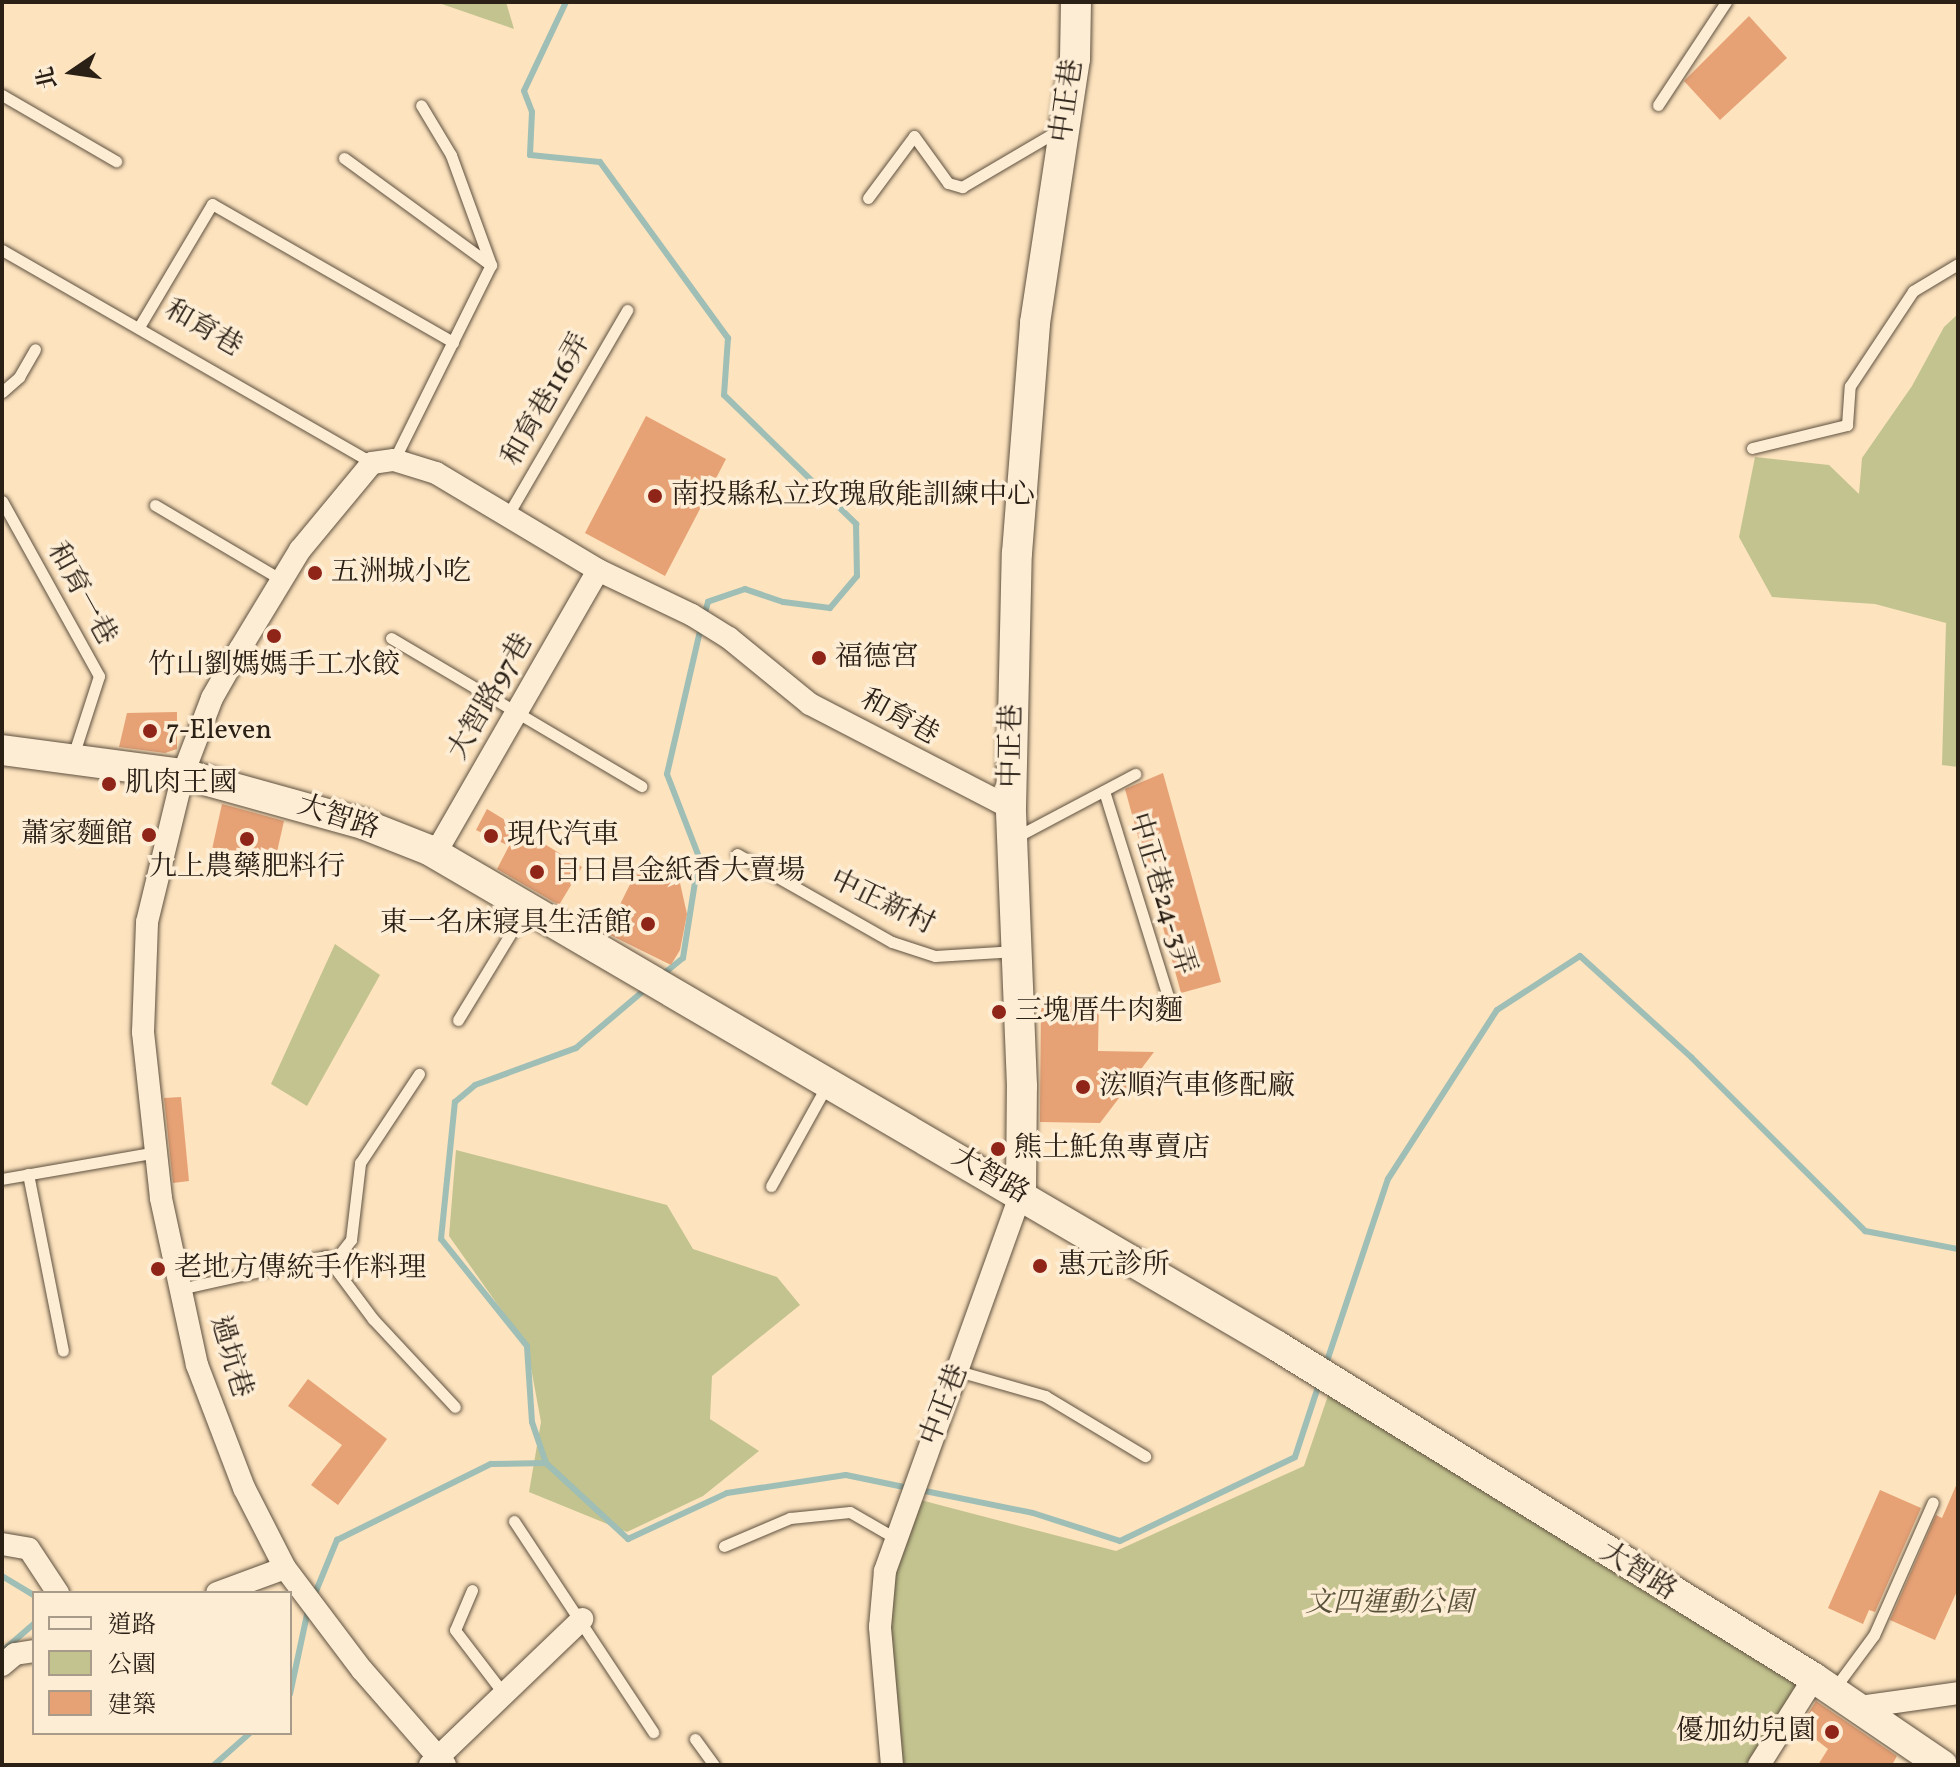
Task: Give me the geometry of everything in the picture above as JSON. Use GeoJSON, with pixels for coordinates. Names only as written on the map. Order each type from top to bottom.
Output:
{"type":"FeatureCollection","features":[{"type":"Feature","properties":{"kind":"street","name":"中正巷"},"geometry":{"type":"LineString","coordinates":[[895,1538],[1021,1193],[1011,808],[1020,507],[1035,323],[1075,59],[1076,2]]}},
{"type":"Feature","properties":{"kind":"street","name":"和育巷"},"geometry":{"type":"LineString","coordinates":[[383,461],[436,473],[509,513],[598,570],[692,615],[729,638],[810,704],[1011,808]]}},
{"type":"Feature","properties":{"kind":"street"},"geometry":{"type":"LineString","coordinates":[[183,774],[212,698],[282,580],[383,461]]}},
{"type":"Feature","properties":{"kind":"street","name":"大智路97巷"},"geometry":{"type":"LineString","coordinates":[[435,854],[598,570]]}},
{"type":"Feature","properties":{"kind":"street","name":"大智路"},"geometry":{"type":"LineString","coordinates":[[2,750],[183,774],[363,824],[435,854],[654,985],[1021,1193],[1322,1374],[1824,1684],[1942,1765]]}},
{"type":"Feature","properties":{"kind":"street","name":"過坑巷"},"geometry":{"type":"LineString","coordinates":[[183,774],[147,922],[143,1032],[156,1152],[197,1365],[244,1488],[292,1577],[438,1763]]}},
{"type":"Feature","properties":{"kind":"street"},"geometry":{"type":"LineString","coordinates":[[892,1765],[880,1627],[885,1571],[895,1538]]}},
{"type":"Feature","properties":{"kind":"street"},"geometry":{"type":"LineString","coordinates":[[2,1544],[29,1549],[57,1591]]}},
{"type":"Feature","properties":{"kind":"street"},"geometry":{"type":"LineString","coordinates":[[226,1591],[292,1577]]}},
{"type":"Feature","properties":{"kind":"street"},"geometry":{"type":"LineString","coordinates":[[438,1763],[582,1619]]}},
{"type":"Feature","properties":{"kind":"street"},"geometry":{"type":"LineString","coordinates":[[2,1665],[15,1654],[32,1651]]}},
{"type":"Feature","properties":{"kind":"street"},"geometry":{"type":"LineString","coordinates":[[1759,1765],[1824,1684]]}},
{"type":"Feature","properties":{"kind":"street"},"geometry":{"type":"LineString","coordinates":[[1860,1707],[1958,1693]]}},
{"type":"Feature","properties":{"kind":"lane"},"geometry":{"type":"LineString","coordinates":[[1658,105],[1726,2]]}},
{"type":"Feature","properties":{"kind":"lane"},"geometry":{"type":"LineString","coordinates":[[2,95],[116,161]]}},
{"type":"Feature","properties":{"kind":"lane"},"geometry":{"type":"LineString","coordinates":[[383,461],[453,342],[491,265],[451,155],[421,105]]}},
{"type":"Feature","properties":{"kind":"lane"},"geometry":{"type":"LineString","coordinates":[[868,198],[914,136],[948,183],[962,187],[1065,127]]}},
{"type":"Feature","properties":{"kind":"lane"},"geometry":{"type":"LineString","coordinates":[[344,158],[491,265]]}},
{"type":"Feature","properties":{"kind":"lane"},"geometry":{"type":"LineString","coordinates":[[139,327],[212,204],[453,342]]}},
{"type":"Feature","properties":{"kind":"lane","name":"和育巷"},"geometry":{"type":"LineString","coordinates":[[2,250],[383,461]]}},
{"type":"Feature","properties":{"kind":"lane"},"geometry":{"type":"LineString","coordinates":[[1752,448],[1847,425],[1850,386],[1913,291],[1958,264]]}},
{"type":"Feature","properties":{"kind":"lane","name":"和育巷116弄"},"geometry":{"type":"LineString","coordinates":[[509,513],[627,310]]}},
{"type":"Feature","properties":{"kind":"lane"},"geometry":{"type":"LineString","coordinates":[[2,392],[19,377],[35,349]]}},
{"type":"Feature","properties":{"kind":"lane","name":"和育一巷"},"geometry":{"type":"LineString","coordinates":[[2,501],[99,676],[72,759]]}},
{"type":"Feature","properties":{"kind":"lane"},"geometry":{"type":"LineString","coordinates":[[155,505],[282,580]]}},
{"type":"Feature","properties":{"kind":"lane"},"geometry":{"type":"LineString","coordinates":[[391,638],[641,786]]}},
{"type":"Feature","properties":{"kind":"lane","name":"中正巷24-3弄"},"geometry":{"type":"LineString","coordinates":[[1012,839],[1135,774]]}},
{"type":"Feature","properties":{"kind":"lane","name":"中正巷24-3弄"},"geometry":{"type":"LineString","coordinates":[[1104,791],[1173,1012]]}},
{"type":"Feature","properties":{"kind":"lane","name":"中正新村"},"geometry":{"type":"LineString","coordinates":[[737,854],[892,942],[935,956],[1017,951]]}},
{"type":"Feature","properties":{"kind":"lane"},"geometry":{"type":"LineString","coordinates":[[458,1020],[526,907]]}},
{"type":"Feature","properties":{"kind":"lane"},"geometry":{"type":"LineString","coordinates":[[332,1264],[351,1240],[360,1163],[419,1074]]}},
{"type":"Feature","properties":{"kind":"lane"},"geometry":{"type":"LineString","coordinates":[[771,1186],[827,1085]]}},
{"type":"Feature","properties":{"kind":"lane"},"geometry":{"type":"LineString","coordinates":[[2,1179],[156,1152]]}},
{"type":"Feature","properties":{"kind":"lane"},"geometry":{"type":"LineString","coordinates":[[28,1174],[63,1351]]}},
{"type":"Feature","properties":{"kind":"lane"},"geometry":{"type":"LineString","coordinates":[[180,1289],[326,1256],[373,1319],[455,1407]]}},
{"type":"Feature","properties":{"kind":"lane"},"geometry":{"type":"LineString","coordinates":[[958,1371],[1045,1396],[1145,1456]]}},
{"type":"Feature","properties":{"kind":"lane"},"geometry":{"type":"LineString","coordinates":[[1824,1684],[1874,1635],[1933,1502]]}},
{"type":"Feature","properties":{"kind":"lane"},"geometry":{"type":"LineString","coordinates":[[724,1546],[790,1518],[850,1512],[895,1538]]}},
{"type":"Feature","properties":{"kind":"lane"},"geometry":{"type":"LineString","coordinates":[[514,1521],[582,1619],[653,1732]]}},
{"type":"Feature","properties":{"kind":"lane"},"geometry":{"type":"LineString","coordinates":[[472,1590],[455,1630],[504,1694]]}},
{"type":"Feature","properties":{"kind":"lane"},"geometry":{"type":"LineString","coordinates":[[695,1739],[714,1765]]}},
{"type":"Feature","properties":{"kind":"green space"},"geometry":{"type":"Polygon","coordinates":[[[436,2],[506,2],[514,29],[436,2]]]}},
{"type":"Feature","properties":{"kind":"green space"},"geometry":{"type":"Polygon","coordinates":[[[1958,314],[1958,767],[1942,765],[1946,623],[1875,604],[1772,597],[1739,537],[1755,457],[1829,465],[1859,494],[1862,458],[1912,386],[1944,327],[1958,314]]]}},
{"type":"Feature","properties":{"kind":"green space"},"geometry":{"type":"Polygon","coordinates":[[[335,944],[380,975],[307,1106],[271,1084],[335,944]]]}},
{"type":"Feature","properties":{"kind":"green space"},"geometry":{"type":"Polygon","coordinates":[[[456,1150],[667,1205],[693,1249],[777,1277],[800,1305],[712,1376],[710,1419],[759,1451],[703,1496],[627,1532],[529,1492],[541,1422],[527,1346],[449,1236],[456,1150]]]}},
{"type":"Feature","properties":{"kind":"green space","name":"文四運動公園"},"geometry":{"type":"Polygon","coordinates":[[[1333,1381],[1814,1678],[1759,1765],[893,1765],[880,1627],[909,1497],[1116,1551],[1304,1466],[1333,1381]]]}},
{"type":"Feature","properties":{"kind":"building"},"geometry":{"type":"Polygon","coordinates":[[[1749,16],[1787,58],[1720,120],[1684,81],[1749,16]]]}},
{"type":"Feature","properties":{"kind":"building","name":"南投縣私立玫瑰啟能訓練中心"},"geometry":{"type":"Polygon","coordinates":[[[646,416],[726,459],[665,576],[585,533],[646,416]]]}},
{"type":"Feature","properties":{"kind":"building","name":"7-Eleven"},"geometry":{"type":"Polygon","coordinates":[[[177,712],[177,749],[165,753],[119,747],[127,713],[177,712]]]}},
{"type":"Feature","properties":{"kind":"building"},"geometry":{"type":"Polygon","coordinates":[[[1163,773],[1221,982],[1181,993],[1125,789],[1163,773]]]}},
{"type":"Feature","properties":{"kind":"building","name":"九上農藥肥料行"},"geometry":{"type":"Polygon","coordinates":[[[222,804],[284,821],[271,878],[209,863],[222,804]]]}},
{"type":"Feature","properties":{"kind":"building","name":"日日昌金紙香大賣場"},"geometry":{"type":"Polygon","coordinates":[[[487,809],[582,867],[559,905],[497,869],[509,846],[476,830],[487,809]]]}},
{"type":"Feature","properties":{"kind":"building","name":"東一名床寢具生活館"},"geometry":{"type":"Polygon","coordinates":[[[639,866],[680,883],[687,914],[680,950],[671,965],[606,933],[639,866]]]}},
{"type":"Feature","properties":{"kind":"building","name":"浤順汽車修配廠"},"geometry":{"type":"Polygon","coordinates":[[[1041,996],[1099,997],[1098,1051],[1154,1052],[1100,1123],[1040,1122],[1041,996]]]}},
{"type":"Feature","properties":{"kind":"building"},"geometry":{"type":"Polygon","coordinates":[[[181,1097],[189,1181],[173,1183],[164,1098],[181,1097]]]}},
{"type":"Feature","properties":{"kind":"building"},"geometry":{"type":"Polygon","coordinates":[[[308,1379],[387,1439],[338,1505],[311,1485],[342,1445],[288,1406],[308,1379]]]}},
{"type":"Feature","properties":{"kind":"building"},"geometry":{"type":"Polygon","coordinates":[[[1958,1481],[1958,1589],[1935,1640],[1890,1620],[1936,1515],[1942,1518],[1958,1481]]]}},
{"type":"Feature","properties":{"kind":"building"},"geometry":{"type":"Polygon","coordinates":[[[1880,1490],[1921,1508],[1875,1612],[1869,1610],[1863,1624],[1828,1608],[1880,1490]]]}},
{"type":"Feature","properties":{"kind":"building"},"geometry":{"type":"Polygon","coordinates":[[[1816,1701],[1897,1756],[1892,1765],[1818,1765],[1828,1749],[1800,1727],[1816,1701]]]}},
{"type":"Feature","properties":{"kind":"waterway"},"geometry":{"type":"LineString","coordinates":[[566,2],[524,91],[532,112],[530,155],[600,162],[728,338],[724,395],[856,524],[857,576],[830,608],[783,602],[745,589],[708,602],[704,616]]}},
{"type":"Feature","properties":{"kind":"waterway"},"geometry":{"type":"LineString","coordinates":[[662,975],[683,958],[699,857],[667,774],[701,627]]}},
{"type":"Feature","properties":{"kind":"waterway"},"geometry":{"type":"LineString","coordinates":[[1325,1367],[1388,1179],[1497,1010],[1580,956],[1692,1058],[1865,1231],[1958,1249]]}},
{"type":"Feature","properties":{"kind":"waterway"},"geometry":{"type":"LineString","coordinates":[[546,1463],[532,1422],[527,1346],[441,1239],[455,1102],[475,1085],[576,1048],[648,987]]}},
{"type":"Feature","properties":{"kind":"waterway"},"geometry":{"type":"LineString","coordinates":[[920,1490],[1033,1513],[1120,1541],[1295,1457],[1320,1381]]}},
{"type":"Feature","properties":{"kind":"waterway"},"geometry":{"type":"LineString","coordinates":[[314,1596],[337,1540],[491,1464],[546,1463],[628,1539],[727,1493],[846,1475],[909,1488]]}},
{"type":"Feature","properties":{"kind":"waterway"},"geometry":{"type":"LineString","coordinates":[[2,1576],[32,1594]]}},
{"type":"Feature","properties":{"kind":"waterway"},"geometry":{"type":"LineString","coordinates":[[292,1685],[308,1610]]}},
{"type":"Feature","properties":{"kind":"waterway"},"geometry":{"type":"LineString","coordinates":[[6,1648],[32,1626]]}},
{"type":"Feature","properties":{"kind":"waterway"},"geometry":{"type":"LineString","coordinates":[[214,1765],[248,1735]]}},
{"type":"Feature","properties":{"kind":"place","name":"南投縣私立玫瑰啟能訓練中心"},"geometry":{"type":"Point","coordinates":[655,496]}},
{"type":"Feature","properties":{"kind":"place","name":"五洲城小吃"},"geometry":{"type":"Point","coordinates":[315,573]}},
{"type":"Feature","properties":{"kind":"place","name":"竹山劉媽媽手工水餃"},"geometry":{"type":"Point","coordinates":[274,636]}},
{"type":"Feature","properties":{"kind":"place","name":"福德宮"},"geometry":{"type":"Point","coordinates":[819,658]}},
{"type":"Feature","properties":{"kind":"place","name":"7-Eleven"},"geometry":{"type":"Point","coordinates":[150,731]}},
{"type":"Feature","properties":{"kind":"place","name":"肌肉王國"},"geometry":{"type":"Point","coordinates":[109,784]}},
{"type":"Feature","properties":{"kind":"place","name":"蕭家麵館"},"geometry":{"type":"Point","coordinates":[149,835]}},
{"type":"Feature","properties":{"kind":"place","name":"現代汽車"},"geometry":{"type":"Point","coordinates":[491,836]}},
{"type":"Feature","properties":{"kind":"place","name":"九上農藥肥料行"},"geometry":{"type":"Point","coordinates":[247,839]}},
{"type":"Feature","properties":{"kind":"place","name":"日日昌金紙香大賣場"},"geometry":{"type":"Point","coordinates":[537,872]}},
{"type":"Feature","properties":{"kind":"place","name":"東一名床寢具生活館"},"geometry":{"type":"Point","coordinates":[648,924]}},
{"type":"Feature","properties":{"kind":"place","name":"三塊厝牛肉麵"},"geometry":{"type":"Point","coordinates":[999,1012]}},
{"type":"Feature","properties":{"kind":"place","name":"浤順汽車修配廠"},"geometry":{"type":"Point","coordinates":[1083,1087]}},
{"type":"Feature","properties":{"kind":"place","name":"熊土魠魚專賣店"},"geometry":{"type":"Point","coordinates":[998,1149]}},
{"type":"Feature","properties":{"kind":"place","name":"惠元診所"},"geometry":{"type":"Point","coordinates":[1040,1266]}},
{"type":"Feature","properties":{"kind":"place","name":"老地方傳統手作料理"},"geometry":{"type":"Point","coordinates":[158,1269]}},
{"type":"Feature","properties":{"kind":"place","name":"優加幼兒園"},"geometry":{"type":"Point","coordinates":[1832,1732]}}]}
